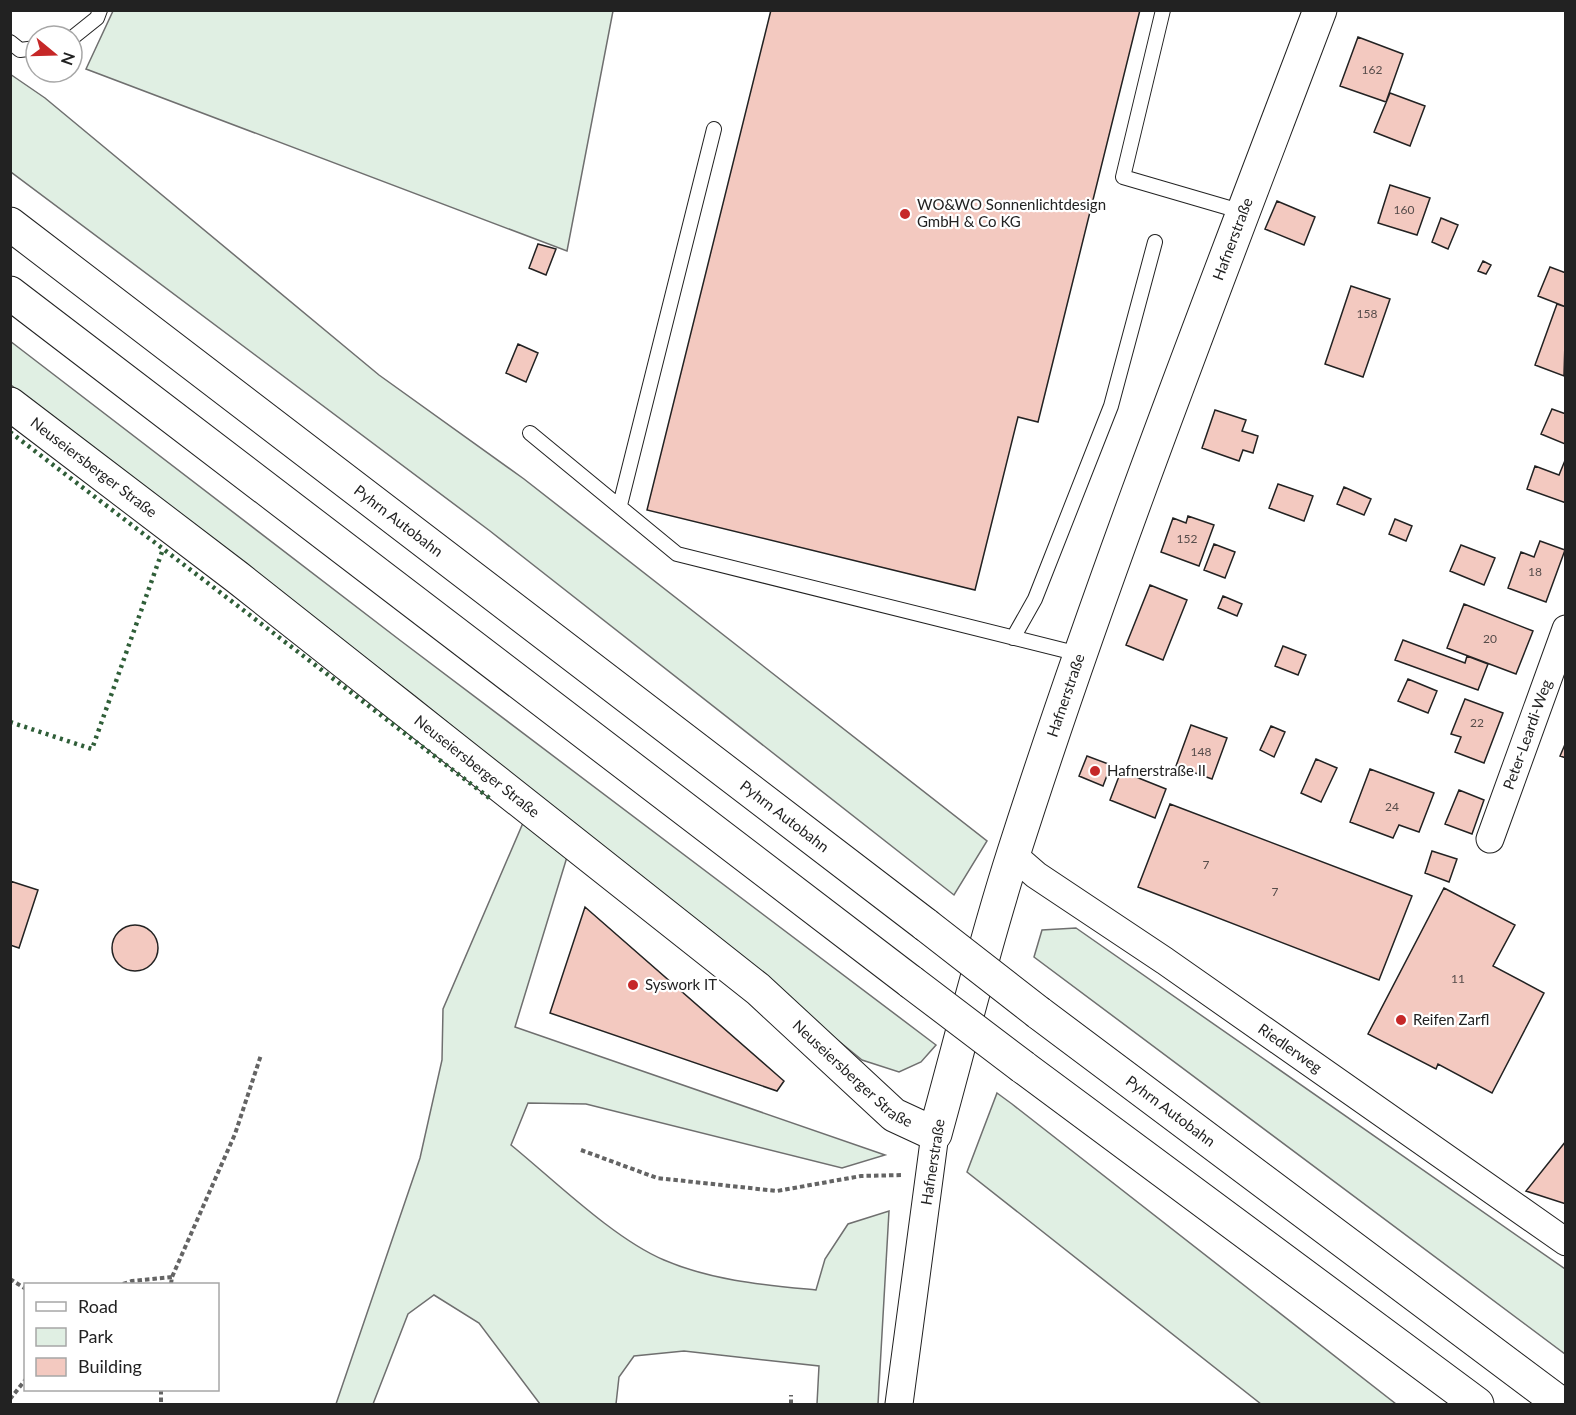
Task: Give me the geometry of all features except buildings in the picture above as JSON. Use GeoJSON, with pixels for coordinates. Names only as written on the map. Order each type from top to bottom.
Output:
{"type":"FeatureCollection","features":[{"type":"Feature","properties":{"kind":"main road","name":"Hafnerstraße"},"geometry":{"type":"LineString","coordinates":[[935,1134],[1013,855],[1080,654],[1136,494],[1320,10]]}},
{"type":"Feature","properties":{"kind":"main road","name":"Pyhrn Autobahn"},"geometry":{"type":"LineString","coordinates":[[10,224],[1038,1013],[1561,1404]]}},
{"type":"Feature","properties":{"kind":"main road"},"geometry":{"type":"LineString","coordinates":[[10,293],[1023,1067],[1477,1404]]}},
{"type":"Feature","properties":{"kind":"main road","name":"Neuseiersberger Straße"},"geometry":{"type":"LineString","coordinates":[[10,404],[237,577],[759,990],[894,1115],[935,1134]]}},
{"type":"Feature","properties":{"kind":"street","name":"Peter-Leardi-Weg"},"geometry":{"type":"LineString","coordinates":[[1490,839],[1566,629]]}},
{"type":"Feature","properties":{"kind":"street","name":"Riedlerweg"},"geometry":{"type":"LineString","coordinates":[[1013,855],[1036,875],[1165,961],[1566,1242]]}},
{"type":"Feature","properties":{"kind":"street","name":"Hafnerstraße"},"geometry":{"type":"LineString","coordinates":[[899,1404],[935,1134]]}},
{"type":"Feature","properties":{"kind":"lane"},"geometry":{"type":"LineString","coordinates":[[84,29],[98,18],[100,10]]}},
{"type":"Feature","properties":{"kind":"lane"},"geometry":{"type":"LineString","coordinates":[[1163,10],[1123,177],[1244,212]]}},
{"type":"Feature","properties":{"kind":"lane"},"geometry":{"type":"LineString","coordinates":[[10,42],[20,50],[24,50]]}},
{"type":"Feature","properties":{"kind":"lane"},"geometry":{"type":"LineString","coordinates":[[620,505],[714,129]]}},
{"type":"Feature","properties":{"kind":"lane"},"geometry":{"type":"LineString","coordinates":[[1013,638],[1035,600],[1111,406],[1155,242]]}},
{"type":"Feature","properties":{"kind":"lane"},"geometry":{"type":"LineString","coordinates":[[530,433],[620,505],[676,555],[1080,654]]}},
{"type":"Feature","properties":{"kind":"path"},"geometry":{"type":"LineString","coordinates":[[171,1283],[235,1134],[261,1055]]}},
{"type":"Feature","properties":{"kind":"path"},"geometry":{"type":"LineString","coordinates":[[581,1150],[657,1178],[777,1191],[861,1176],[929,1176]]}},
{"type":"Feature","properties":{"kind":"path"},"geometry":{"type":"LineString","coordinates":[[126,1283],[172,1277]]}},
{"type":"Feature","properties":{"kind":"path"},"geometry":{"type":"LineString","coordinates":[[10,1279],[24,1288]]}},
{"type":"Feature","properties":{"kind":"path"},"geometry":{"type":"LineString","coordinates":[[10,1399],[24,1382]]}},
{"type":"Feature","properties":{"kind":"path"},"geometry":{"type":"LineString","coordinates":[[790,1404],[791,1395]]}},
{"type":"Feature","properties":{"kind":"green space"},"geometry":{"type":"Polygon","coordinates":[[[113,11],[613,11],[567,251],[86,69],[113,11]]]}},
{"type":"Feature","properties":{"kind":"green space"},"geometry":{"type":"Polygon","coordinates":[[[10,74],[45,98],[379,375],[524,479],[987,841],[954,895],[490,531],[11,172],[10,74]]]}},
{"type":"Feature","properties":{"kind":"green space"},"geometry":{"type":"Polygon","coordinates":[[[10,341],[401,641],[936,1045],[921,1062],[899,1072],[862,1060],[415,696],[11,385],[10,341]]]}},
{"type":"Feature","properties":{"kind":"green space"},"geometry":{"type":"Polygon","coordinates":[[[523,823],[567,857],[515,1027],[885,1155],[842,1168],[586,1104],[528,1103],[511,1145],[605,1224],[645,1250],[664,1260],[701,1273],[739,1281],[816,1290],[825,1259],[848,1224],[889,1211],[878,1404],[817,1404],[819,1366],[684,1351],[634,1356],[619,1377],[616,1404],[540,1404],[479,1323],[434,1295],[408,1314],[373,1404],[336,1404],[420,1158],[442,1060],[443,1009],[523,823]]]}},
{"type":"Feature","properties":{"kind":"green space"},"geometry":{"type":"Polygon","coordinates":[[[1076,928],[1565,1269],[1565,1354],[1034,957],[1042,930],[1076,928]]]}},
{"type":"Feature","properties":{"kind":"green space"},"geometry":{"type":"Polygon","coordinates":[[[997,1093],[1396,1404],[1261,1404],[967,1172],[997,1093]]]}},
{"type":"Feature","properties":{"kind":"hedge"},"geometry":{"type":"LineString","coordinates":[[10,432],[492,800]]}},
{"type":"Feature","properties":{"kind":"hedge"},"geometry":{"type":"LineString","coordinates":[[10,722],[92,749],[163,549]]}},
{"type":"Feature","properties":{"kind":"place","name":"WO&WO Sonnenlichtdesign GmbH & Co KG"},"geometry":{"type":"Point","coordinates":[905,214]}},
{"type":"Feature","properties":{"kind":"place","name":"Hafnerstraße II"},"geometry":{"type":"Point","coordinates":[1095,771]}},
{"type":"Feature","properties":{"kind":"place","name":"Syswork IT"},"geometry":{"type":"Point","coordinates":[633,985]}},
{"type":"Feature","properties":{"kind":"place","name":"Reifen Zarfl"},"geometry":{"type":"Point","coordinates":[1401,1020]}}]}
